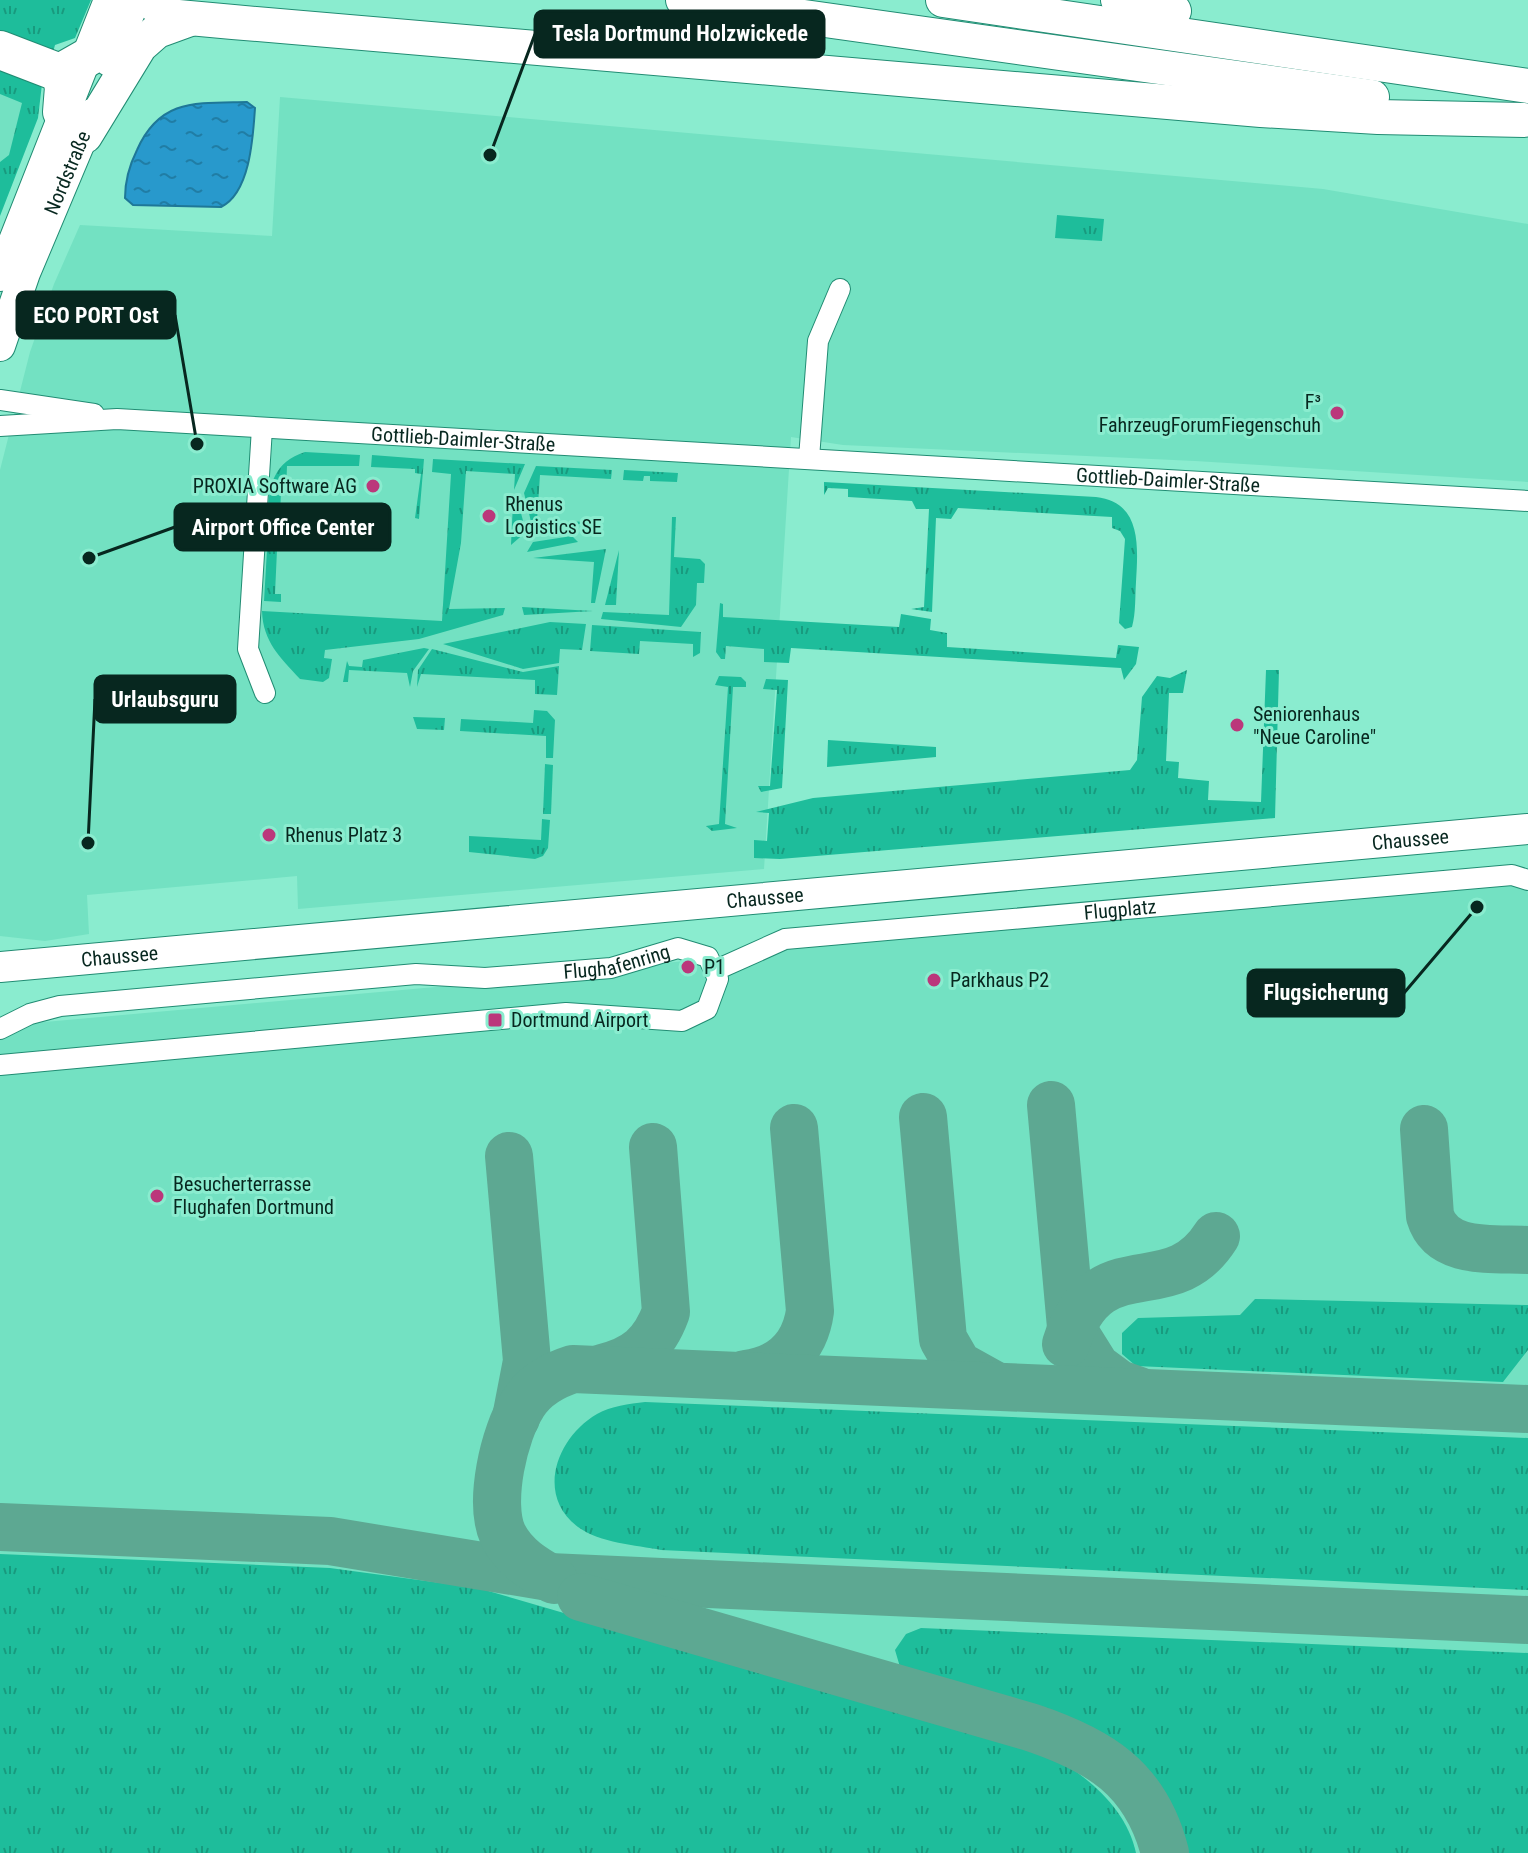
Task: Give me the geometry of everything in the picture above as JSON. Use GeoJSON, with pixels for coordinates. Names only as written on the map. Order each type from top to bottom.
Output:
{"type":"FeatureCollection","features":[{"type":"Feature","properties":{"kind":"highway"},"geometry":{"type":"LineString","coordinates":[[149,0],[168,16],[190,19],[1261,110],[1378,117],[1526,120]]}},
{"type":"Feature","properties":{"kind":"highway"},"geometry":{"type":"LineString","coordinates":[[683,0],[1191,69],[1526,120]]}},
{"type":"Feature","properties":{"kind":"highway"},"geometry":{"type":"LineString","coordinates":[[943,0],[1316,52],[1528,86]]}},
{"type":"Feature","properties":{"kind":"highway"},"geometry":{"type":"LineString","coordinates":[[1118,0],[1184,14],[1316,52]]}},
{"type":"Feature","properties":{"kind":"highway"},"geometry":{"type":"LineString","coordinates":[[74,124],[140,46],[157,31],[190,19]]}},
{"type":"Feature","properties":{"kind":"highway"},"geometry":{"type":"LineString","coordinates":[[74,124],[64,87],[72,67],[118,40]]}},
{"type":"Feature","properties":{"kind":"highway"},"geometry":{"type":"LineString","coordinates":[[0,50],[72,67]]}},
{"type":"Feature","properties":{"kind":"main road"},"geometry":{"type":"LineString","coordinates":[[72,67],[109,0]]}},
{"type":"Feature","properties":{"kind":"main road","name":"Nordstraße"},"geometry":{"type":"LineString","coordinates":[[0,276],[135,0]]}},
{"type":"Feature","properties":{"kind":"main road","name":"Nordstraße"},"geometry":{"type":"LineString","coordinates":[[0,346],[74,124]]}},
{"type":"Feature","properties":{"kind":"main road","name":"Chaussee"},"geometry":{"type":"LineString","coordinates":[[0,967],[1528,829]]}},
{"type":"Feature","properties":{"kind":"street"},"geometry":{"type":"LineString","coordinates":[[809,458],[818,341],[840,289]]}},
{"type":"Feature","properties":{"kind":"street","name":"Gottlieb-Daimler-Straße"},"geometry":{"type":"LineString","coordinates":[[0,400],[117,419],[1528,501]]}},
{"type":"Feature","properties":{"kind":"street","name":"Gottlieb-Daimler-Straße"},"geometry":{"type":"LineString","coordinates":[[0,426],[117,419]]}},
{"type":"Feature","properties":{"kind":"street"},"geometry":{"type":"LineString","coordinates":[[262,428],[248,649],[265,693]]}},
{"type":"Feature","properties":{"kind":"street","name":"Flugplatz"},"geometry":{"type":"LineString","coordinates":[[716,970],[785,939],[1512,875],[1528,880]]}},
{"type":"Feature","properties":{"kind":"street","name":"Flughafenring"},"geometry":{"type":"LineString","coordinates":[[0,1029],[30,1014],[60,1006],[416,974],[485,978],[611,968],[678,948],[701,953],[716,970]]}},
{"type":"Feature","properties":{"kind":"street"},"geometry":{"type":"LineString","coordinates":[[0,1065],[566,1013],[682,1021],[707,1009],[718,985],[716,970]]}},
{"type":"Feature","properties":{"kind":"shaded area"},"geometry":{"type":"Polygon","coordinates":[[[0,83],[37,93],[0,205],[0,83]]]}},
{"type":"Feature","properties":{"kind":"shaded area"},"geometry":{"type":"Polygon","coordinates":[[[280,97],[1323,189],[1528,224],[1528,482],[1195,461],[843,445],[791,437],[764,869],[298,909],[297,876],[87,895],[89,934],[45,941],[0,936],[0,470],[30,352],[54,284],[80,225],[272,236],[280,97]]]}},
{"type":"Feature","properties":{"kind":"shaded area","name":"Dortmund Airport"},"geometry":{"type":"Polygon","coordinates":[[[1514,882],[1527,888],[1528,895],[1528,1853],[0,1853],[0,1026],[480,983],[721,957],[785,939],[1514,882]]]}},
{"type":"Feature","properties":{"kind":"green space"},"geometry":{"type":"Polygon","coordinates":[[[0,0],[91,0],[75,38],[55,45],[52,56],[0,38],[0,0]]]}},
{"type":"Feature","properties":{"kind":"green space"},"geometry":{"type":"Polygon","coordinates":[[[0,60],[42,84],[38,118],[0,216],[0,162],[9,155],[22,103],[0,94],[0,60]]]}},
{"type":"Feature","properties":{"kind":"green space"},"geometry":{"type":"Polygon","coordinates":[[[1057,215],[1104,219],[1102,241],[1055,238],[1057,215]]]}},
{"type":"Feature","properties":{"kind":"green space"},"geometry":{"type":"Polygon","coordinates":[[[305,452],[360,455],[359,466],[287,466],[286,492],[281,492],[279,538],[267,537],[269,498],[275,475],[292,458],[305,452]]]}},
{"type":"Feature","properties":{"kind":"green space"},"geometry":{"type":"Polygon","coordinates":[[[372,455],[424,459],[419,519],[415,518],[421,474],[415,473],[415,469],[371,467],[372,455]]]}},
{"type":"Feature","properties":{"kind":"green space"},"geometry":{"type":"Polygon","coordinates":[[[433,459],[525,464],[514,490],[515,474],[466,471],[461,543],[449,609],[505,608],[503,615],[419,639],[325,650],[324,658],[332,659],[329,678],[323,682],[300,679],[269,640],[262,611],[442,621],[451,474],[432,472],[433,459]]]}},
{"type":"Feature","properties":{"kind":"green space"},"geometry":{"type":"Polygon","coordinates":[[[536,466],[612,470],[611,479],[540,475],[537,520],[589,522],[534,534],[524,493],[536,466]]]}},
{"type":"Feature","properties":{"kind":"green space"},"geometry":{"type":"Polygon","coordinates":[[[624,470],[678,473],[677,482],[650,481],[650,476],[644,476],[643,481],[623,480],[624,470]]]}},
{"type":"Feature","properties":{"kind":"green space"},"geometry":{"type":"Polygon","coordinates":[[[824,482],[1096,497],[1111,501],[1122,507],[1134,528],[1137,555],[1132,627],[1125,629],[1119,623],[1125,539],[1120,531],[1112,528],[1112,517],[958,508],[951,519],[936,518],[932,612],[911,609],[924,607],[929,509],[916,509],[912,501],[848,497],[848,489],[828,488],[824,495],[824,482]]]}},
{"type":"Feature","properties":{"kind":"green space"},"geometry":{"type":"Polygon","coordinates":[[[517,498],[526,532],[511,545],[513,502],[517,498]]]}},
{"type":"Feature","properties":{"kind":"green space"},"geometry":{"type":"Polygon","coordinates":[[[672,517],[676,517],[674,557],[700,559],[705,564],[704,583],[697,583],[696,605],[681,627],[601,619],[603,612],[669,615],[672,517]]]}},
{"type":"Feature","properties":{"kind":"green space"},"geometry":{"type":"Polygon","coordinates":[[[572,536],[578,542],[527,552],[533,542],[572,536]]]}},
{"type":"Feature","properties":{"kind":"green space"},"geometry":{"type":"Polygon","coordinates":[[[606,549],[595,603],[591,603],[594,562],[533,558],[606,549]]]}},
{"type":"Feature","properties":{"kind":"green space"},"geometry":{"type":"Polygon","coordinates":[[[267,550],[277,550],[275,594],[281,594],[281,602],[264,601],[267,550]]]}},
{"type":"Feature","properties":{"kind":"green space"},"geometry":{"type":"Polygon","coordinates":[[[619,550],[616,605],[605,605],[619,550]]]}},
{"type":"Feature","properties":{"kind":"green space"},"geometry":{"type":"Polygon","coordinates":[[[720,603],[723,604],[723,617],[899,627],[901,614],[931,619],[930,630],[947,633],[947,647],[1116,658],[1118,645],[1139,647],[1136,664],[1124,680],[1121,668],[791,648],[789,663],[764,662],[764,649],[726,646],[725,659],[721,659],[716,652],[720,603]]]}},
{"type":"Feature","properties":{"kind":"green space"},"geometry":{"type":"Polygon","coordinates":[[[522,607],[593,611],[524,615],[522,607]]]}},
{"type":"Feature","properties":{"kind":"green space"},"geometry":{"type":"Polygon","coordinates":[[[550,622],[586,624],[582,650],[560,649],[559,663],[523,669],[443,644],[550,622]]]}},
{"type":"Feature","properties":{"kind":"green space"},"geometry":{"type":"Polygon","coordinates":[[[592,625],[701,632],[700,653],[693,657],[693,644],[640,641],[639,654],[590,651],[592,625]]]}},
{"type":"Feature","properties":{"kind":"green space"},"geometry":{"type":"Polygon","coordinates":[[[429,649],[413,671],[410,687],[407,673],[349,670],[348,682],[343,682],[347,661],[349,666],[362,667],[363,660],[429,649]]]}},
{"type":"Feature","properties":{"kind":"green space"},"geometry":{"type":"Polygon","coordinates":[[[432,649],[523,672],[559,666],[557,695],[535,694],[535,680],[421,674],[417,687],[418,670],[432,649]]]}},
{"type":"Feature","properties":{"kind":"green space"},"geometry":{"type":"Polygon","coordinates":[[[1187,670],[1183,693],[1169,693],[1166,761],[1179,762],[1178,778],[1209,781],[1208,800],[1261,802],[1266,670],[1279,670],[1275,818],[780,859],[754,858],[754,840],[767,841],[769,813],[756,812],[813,798],[1130,770],[1137,760],[1142,697],[1157,676],[1170,678],[1187,670]]]}},
{"type":"Feature","properties":{"kind":"green space"},"geometry":{"type":"Polygon","coordinates":[[[719,676],[741,677],[746,687],[733,687],[725,824],[737,828],[712,831],[706,826],[719,824],[728,687],[715,685],[719,676]]]}},
{"type":"Feature","properties":{"kind":"green space"},"geometry":{"type":"Polygon","coordinates":[[[766,679],[788,680],[782,788],[761,792],[758,786],[770,786],[777,690],[763,689],[766,679]]]}},
{"type":"Feature","properties":{"kind":"green space"},"geometry":{"type":"Polygon","coordinates":[[[534,710],[547,711],[555,720],[553,758],[546,758],[546,736],[460,731],[461,719],[533,723],[534,710]]]}},
{"type":"Feature","properties":{"kind":"green space"},"geometry":{"type":"Polygon","coordinates":[[[413,717],[445,718],[444,730],[417,729],[413,717]]]}},
{"type":"Feature","properties":{"kind":"green space"},"geometry":{"type":"Polygon","coordinates":[[[828,740],[936,747],[936,757],[827,767],[828,740]]]}},
{"type":"Feature","properties":{"kind":"green space"},"geometry":{"type":"Polygon","coordinates":[[[545,764],[553,765],[551,814],[543,814],[545,764]]]}},
{"type":"Feature","properties":{"kind":"green space"},"geometry":{"type":"Polygon","coordinates":[[[542,819],[550,820],[548,848],[543,856],[535,859],[469,852],[469,836],[541,840],[542,819]]]}},
{"type":"Feature","properties":{"kind":"green space"},"geometry":{"type":"Polygon","coordinates":[[[1255,1299],[1528,1305],[1528,1350],[1503,1382],[1136,1366],[1122,1354],[1122,1333],[1138,1318],[1240,1315],[1255,1299]]]}},
{"type":"Feature","properties":{"kind":"green space"},"geometry":{"type":"Polygon","coordinates":[[[645,1402],[1528,1438],[1528,1590],[661,1550],[618,1543],[587,1532],[565,1514],[557,1499],[556,1467],[562,1451],[583,1424],[608,1409],[645,1402]]]}},
{"type":"Feature","properties":{"kind":"green space"},"geometry":{"type":"Polygon","coordinates":[[[0,1554],[330,1568],[478,1588],[1051,1755],[1092,1784],[1115,1808],[1136,1853],[0,1853],[0,1554]]]}},
{"type":"Feature","properties":{"kind":"green space"},"geometry":{"type":"Polygon","coordinates":[[[921,1628],[1528,1653],[1528,1853],[1178,1853],[1162,1806],[1137,1772],[1107,1746],[1071,1728],[948,1689],[907,1673],[900,1667],[895,1650],[906,1634],[921,1628]]]}},
{"type":"Feature","properties":{"kind":"water"},"geometry":{"type":"Polygon","coordinates":[[[247,102],[255,108],[251,149],[244,177],[231,200],[221,207],[133,205],[125,198],[134,155],[157,121],[169,112],[196,104],[247,102]]]}},
{"type":"Feature","properties":{"kind":"taxiway"},"geometry":{"type":"LineString","coordinates":[[1051,1105],[1071,1327],[1096,1367],[1119,1384],[1139,1391]]}},
{"type":"Feature","properties":{"kind":"taxiway"},"geometry":{"type":"LineString","coordinates":[[923,1117],[943,1339],[958,1365],[994,1385]]}},
{"type":"Feature","properties":{"kind":"taxiway"},"geometry":{"type":"LineString","coordinates":[[745,1374],[770,1368],[789,1355],[803,1336],[810,1311],[794,1128]]}},
{"type":"Feature","properties":{"kind":"taxiway"},"geometry":{"type":"LineString","coordinates":[[1424,1129],[1430,1216],[1436,1229],[1446,1238],[1471,1247],[1528,1250]]}},
{"type":"Feature","properties":{"kind":"taxiway"},"geometry":{"type":"LineString","coordinates":[[602,1368],[625,1361],[642,1349],[656,1334],[666,1312],[653,1147]]}},
{"type":"Feature","properties":{"kind":"taxiway"},"geometry":{"type":"LineString","coordinates":[[509,1156],[527,1361],[516,1418]]}},
{"type":"Feature","properties":{"kind":"taxiway"},"geometry":{"type":"LineString","coordinates":[[1066,1344],[1080,1313],[1097,1294],[1116,1284],[1178,1269],[1198,1257],[1216,1236]]}},
{"type":"Feature","properties":{"kind":"taxiway"},"geometry":{"type":"LineString","coordinates":[[554,1580],[525,1562],[503,1535],[497,1505],[498,1487],[504,1450],[523,1404],[545,1382],[573,1369],[1528,1409]]}},
{"type":"Feature","properties":{"kind":"taxiway"},"geometry":{"type":"LineString","coordinates":[[0,1527],[330,1541],[549,1577],[1528,1620]]}},
{"type":"Feature","properties":{"kind":"taxiway"},"geometry":{"type":"LineString","coordinates":[[581,1597],[1030,1727],[1078,1746],[1116,1770],[1132,1786],[1157,1827],[1165,1853]]}},
{"type":"Feature","properties":{"kind":"place","name":"Tesla Dortmund Holzwickede"},"geometry":{"type":"Point","coordinates":[490,155]}},
{"type":"Feature","properties":{"kind":"place","name":"F³ FahrzeugForumFiegenschuh"},"geometry":{"type":"Point","coordinates":[1337,413]}},
{"type":"Feature","properties":{"kind":"place","name":"ECO PORT Ost"},"geometry":{"type":"Point","coordinates":[197,444]}},
{"type":"Feature","properties":{"kind":"place","name":"PROXIA Software AG"},"geometry":{"type":"Point","coordinates":[373,486]}},
{"type":"Feature","properties":{"kind":"place","name":"Rhenus Logistics SE"},"geometry":{"type":"Point","coordinates":[489,516]}},
{"type":"Feature","properties":{"kind":"place","name":"Airport Office Center"},"geometry":{"type":"Point","coordinates":[89,558]}},
{"type":"Feature","properties":{"kind":"place","name":"Seniorenhaus \"Neue Caroline\""},"geometry":{"type":"Point","coordinates":[1237,725]}},
{"type":"Feature","properties":{"kind":"place","name":"Rhenus Platz 3"},"geometry":{"type":"Point","coordinates":[269,835]}},
{"type":"Feature","properties":{"kind":"place","name":"Urlaubsguru"},"geometry":{"type":"Point","coordinates":[88,843]}},
{"type":"Feature","properties":{"kind":"place","name":"Flugsicherung"},"geometry":{"type":"Point","coordinates":[1477,907]}},
{"type":"Feature","properties":{"kind":"place","name":"P1"},"geometry":{"type":"Point","coordinates":[688,967]}},
{"type":"Feature","properties":{"kind":"place","name":"Parkhaus P2"},"geometry":{"type":"Point","coordinates":[934,980]}},
{"type":"Feature","properties":{"kind":"place","name":"Dortmund Airport"},"geometry":{"type":"Point","coordinates":[495,1020]}},
{"type":"Feature","properties":{"kind":"place","name":"Besucherterrasse Flughafen Dortmund"},"geometry":{"type":"Point","coordinates":[157,1196]}}]}
